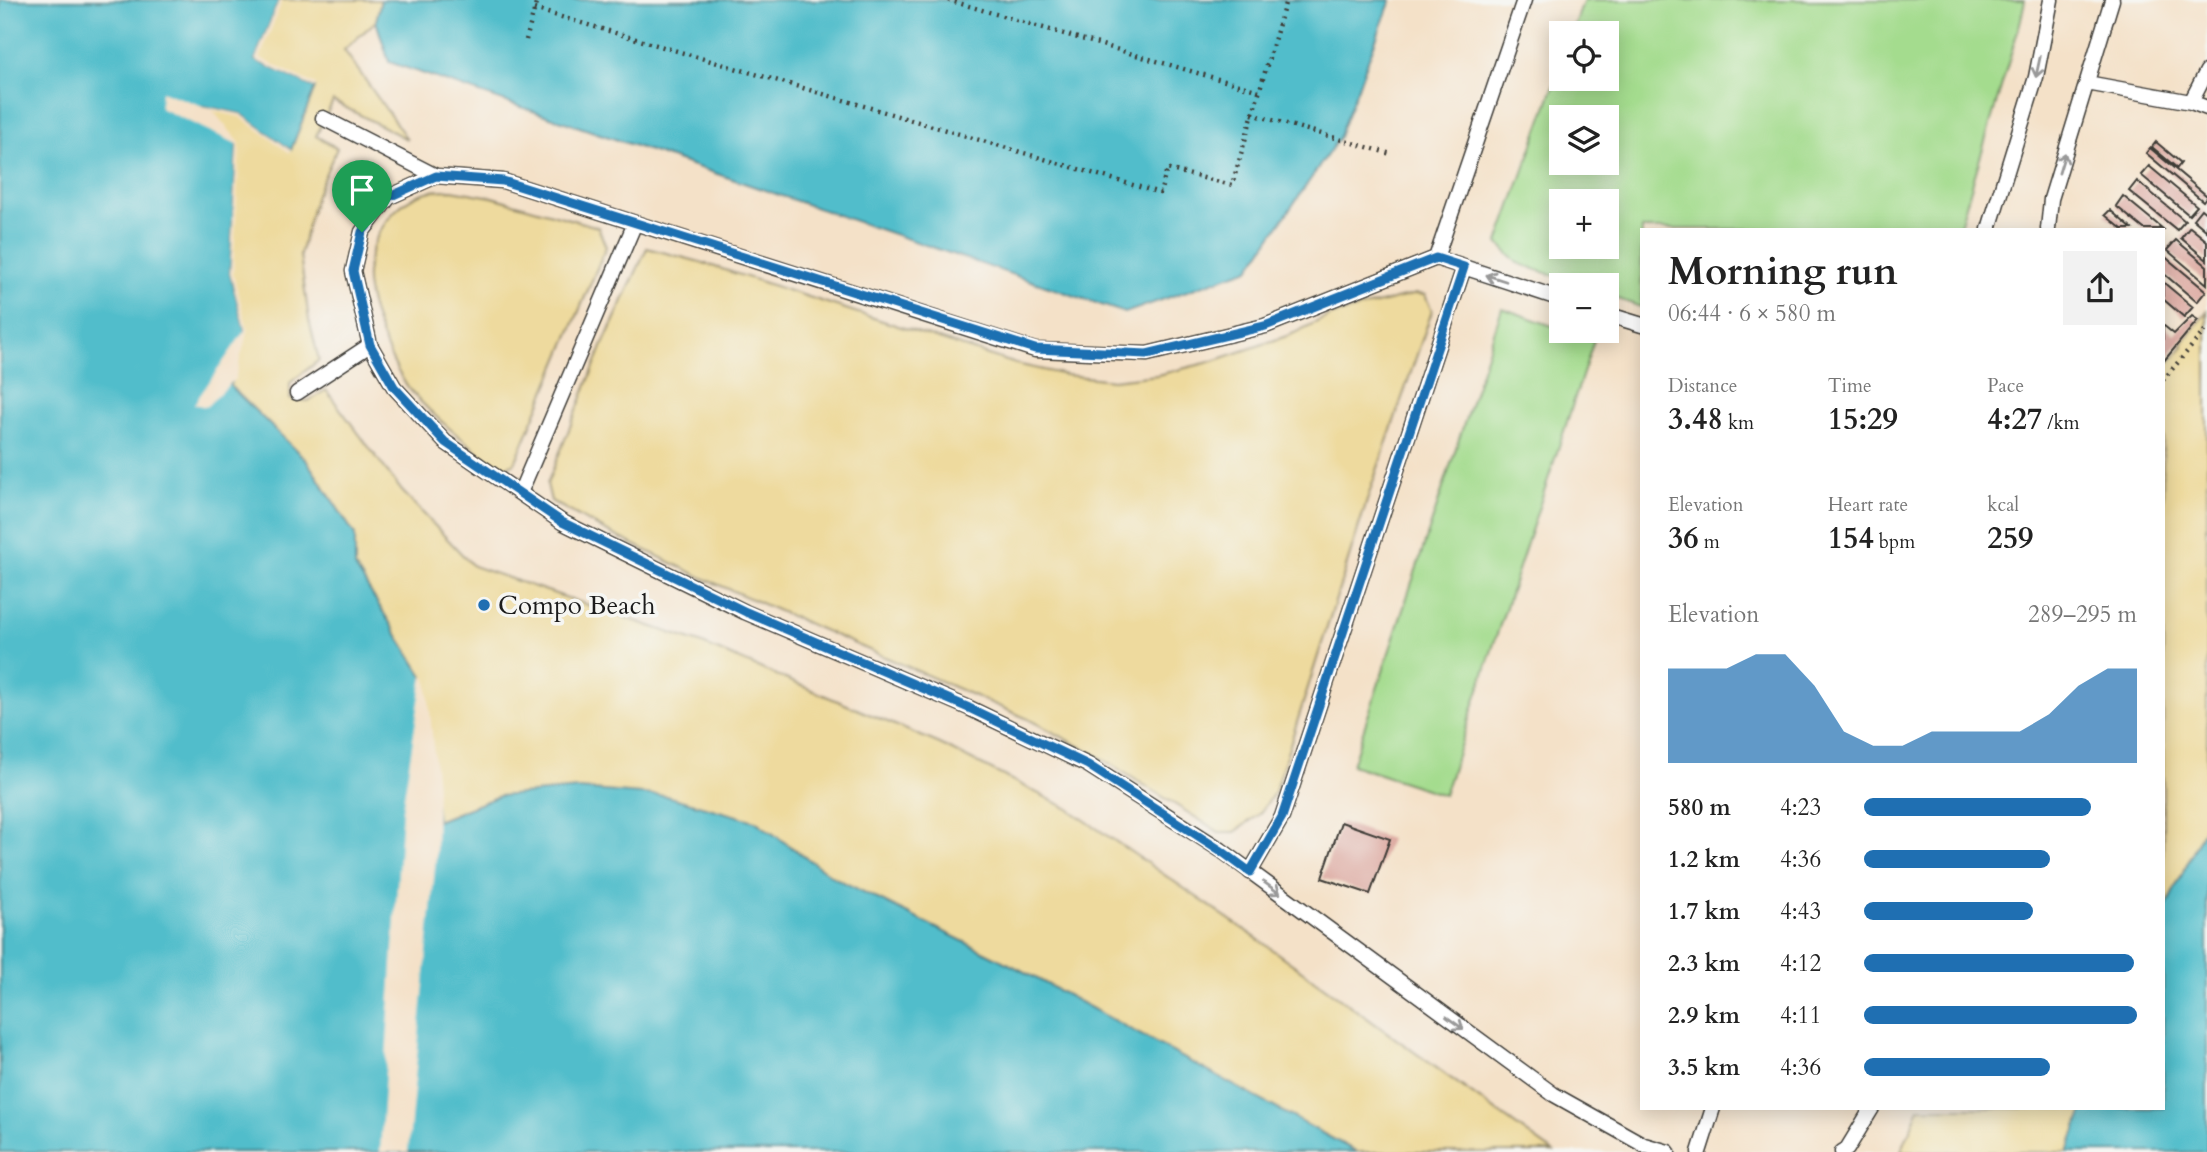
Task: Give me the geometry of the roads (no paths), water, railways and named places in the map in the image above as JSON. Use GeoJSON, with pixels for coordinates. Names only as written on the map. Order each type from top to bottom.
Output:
{"type":"FeatureCollection","features":[{"type":"Feature","properties":{"kind":"lane"},"geometry":{"type":"LineString","coordinates":[[1436,258],[1524,0]]}},
{"type":"Feature","properties":{"kind":"lane"},"geometry":{"type":"LineString","coordinates":[[1989,228],[2036,77],[2051,0]]}},
{"type":"Feature","properties":{"kind":"lane"},"geometry":{"type":"LineString","coordinates":[[2048,228],[2052,199],[2112,0]]}},
{"type":"Feature","properties":{"kind":"lane"},"geometry":{"type":"LineString","coordinates":[[2191,102],[2207,71]]}},
{"type":"Feature","properties":{"kind":"lane"},"geometry":{"type":"LineString","coordinates":[[2087,83],[2191,102],[2207,108]]}},
{"type":"Feature","properties":{"kind":"lane"},"geometry":{"type":"LineString","coordinates":[[323,118],[436,176],[503,181],[1035,349],[1147,354],[1265,326],[1436,258],[1549,295]]}},
{"type":"Feature","properties":{"kind":"lane"},"geometry":{"type":"LineString","coordinates":[[436,176],[389,197],[362,232],[353,271],[370,345],[394,387],[445,442],[562,522],[746,612],[969,708],[1088,765],[1220,850],[1553,1094],[1644,1144],[1668,1152]]}},
{"type":"Feature","properties":{"kind":"lane"},"geometry":{"type":"LineString","coordinates":[[520,493],[635,223]]}},
{"type":"Feature","properties":{"kind":"lane"},"geometry":{"type":"LineString","coordinates":[[1250,872],[1282,817],[1464,267]]}},
{"type":"Feature","properties":{"kind":"lane"},"geometry":{"type":"LineString","coordinates":[[1619,318],[1640,324]]}},
{"type":"Feature","properties":{"kind":"lane"},"geometry":{"type":"LineString","coordinates":[[296,393],[370,345]]}},
{"type":"Feature","properties":{"kind":"lane"},"geometry":{"type":"LineString","coordinates":[[1699,1152],[1712,1110]]}},
{"type":"Feature","properties":{"kind":"lane"},"geometry":{"type":"LineString","coordinates":[[1842,1152],[1847,1149],[1871,1110]]}},
{"type":"Feature","properties":{"kind":"water"},"geometry":{"type":"Polygon","coordinates":[[[0,0],[279,0],[255,60],[315,88],[291,150],[241,114],[204,106],[237,144],[230,274],[245,330],[230,386],[306,460],[355,535],[355,567],[423,676],[437,821],[499,796],[579,789],[666,796],[755,821],[833,877],[1019,969],[1357,1152],[0,1152],[0,0]]]}},
{"type":"Feature","properties":{"kind":"water"},"geometry":{"type":"Polygon","coordinates":[[[381,0],[1391,0],[1338,139],[1249,269],[1125,313],[389,62],[376,21],[381,0]]]}},
{"type":"Feature","properties":{"kind":"water"},"geometry":{"type":"Polygon","coordinates":[[[2207,823],[2207,1152],[2068,1152],[2083,1110],[2165,1110],[2165,909],[2207,823]]]}},
{"type":"Feature","properties":{"kind":"place","name":"Compo Beach"},"geometry":{"type":"Point","coordinates":[484,605]}}]}
